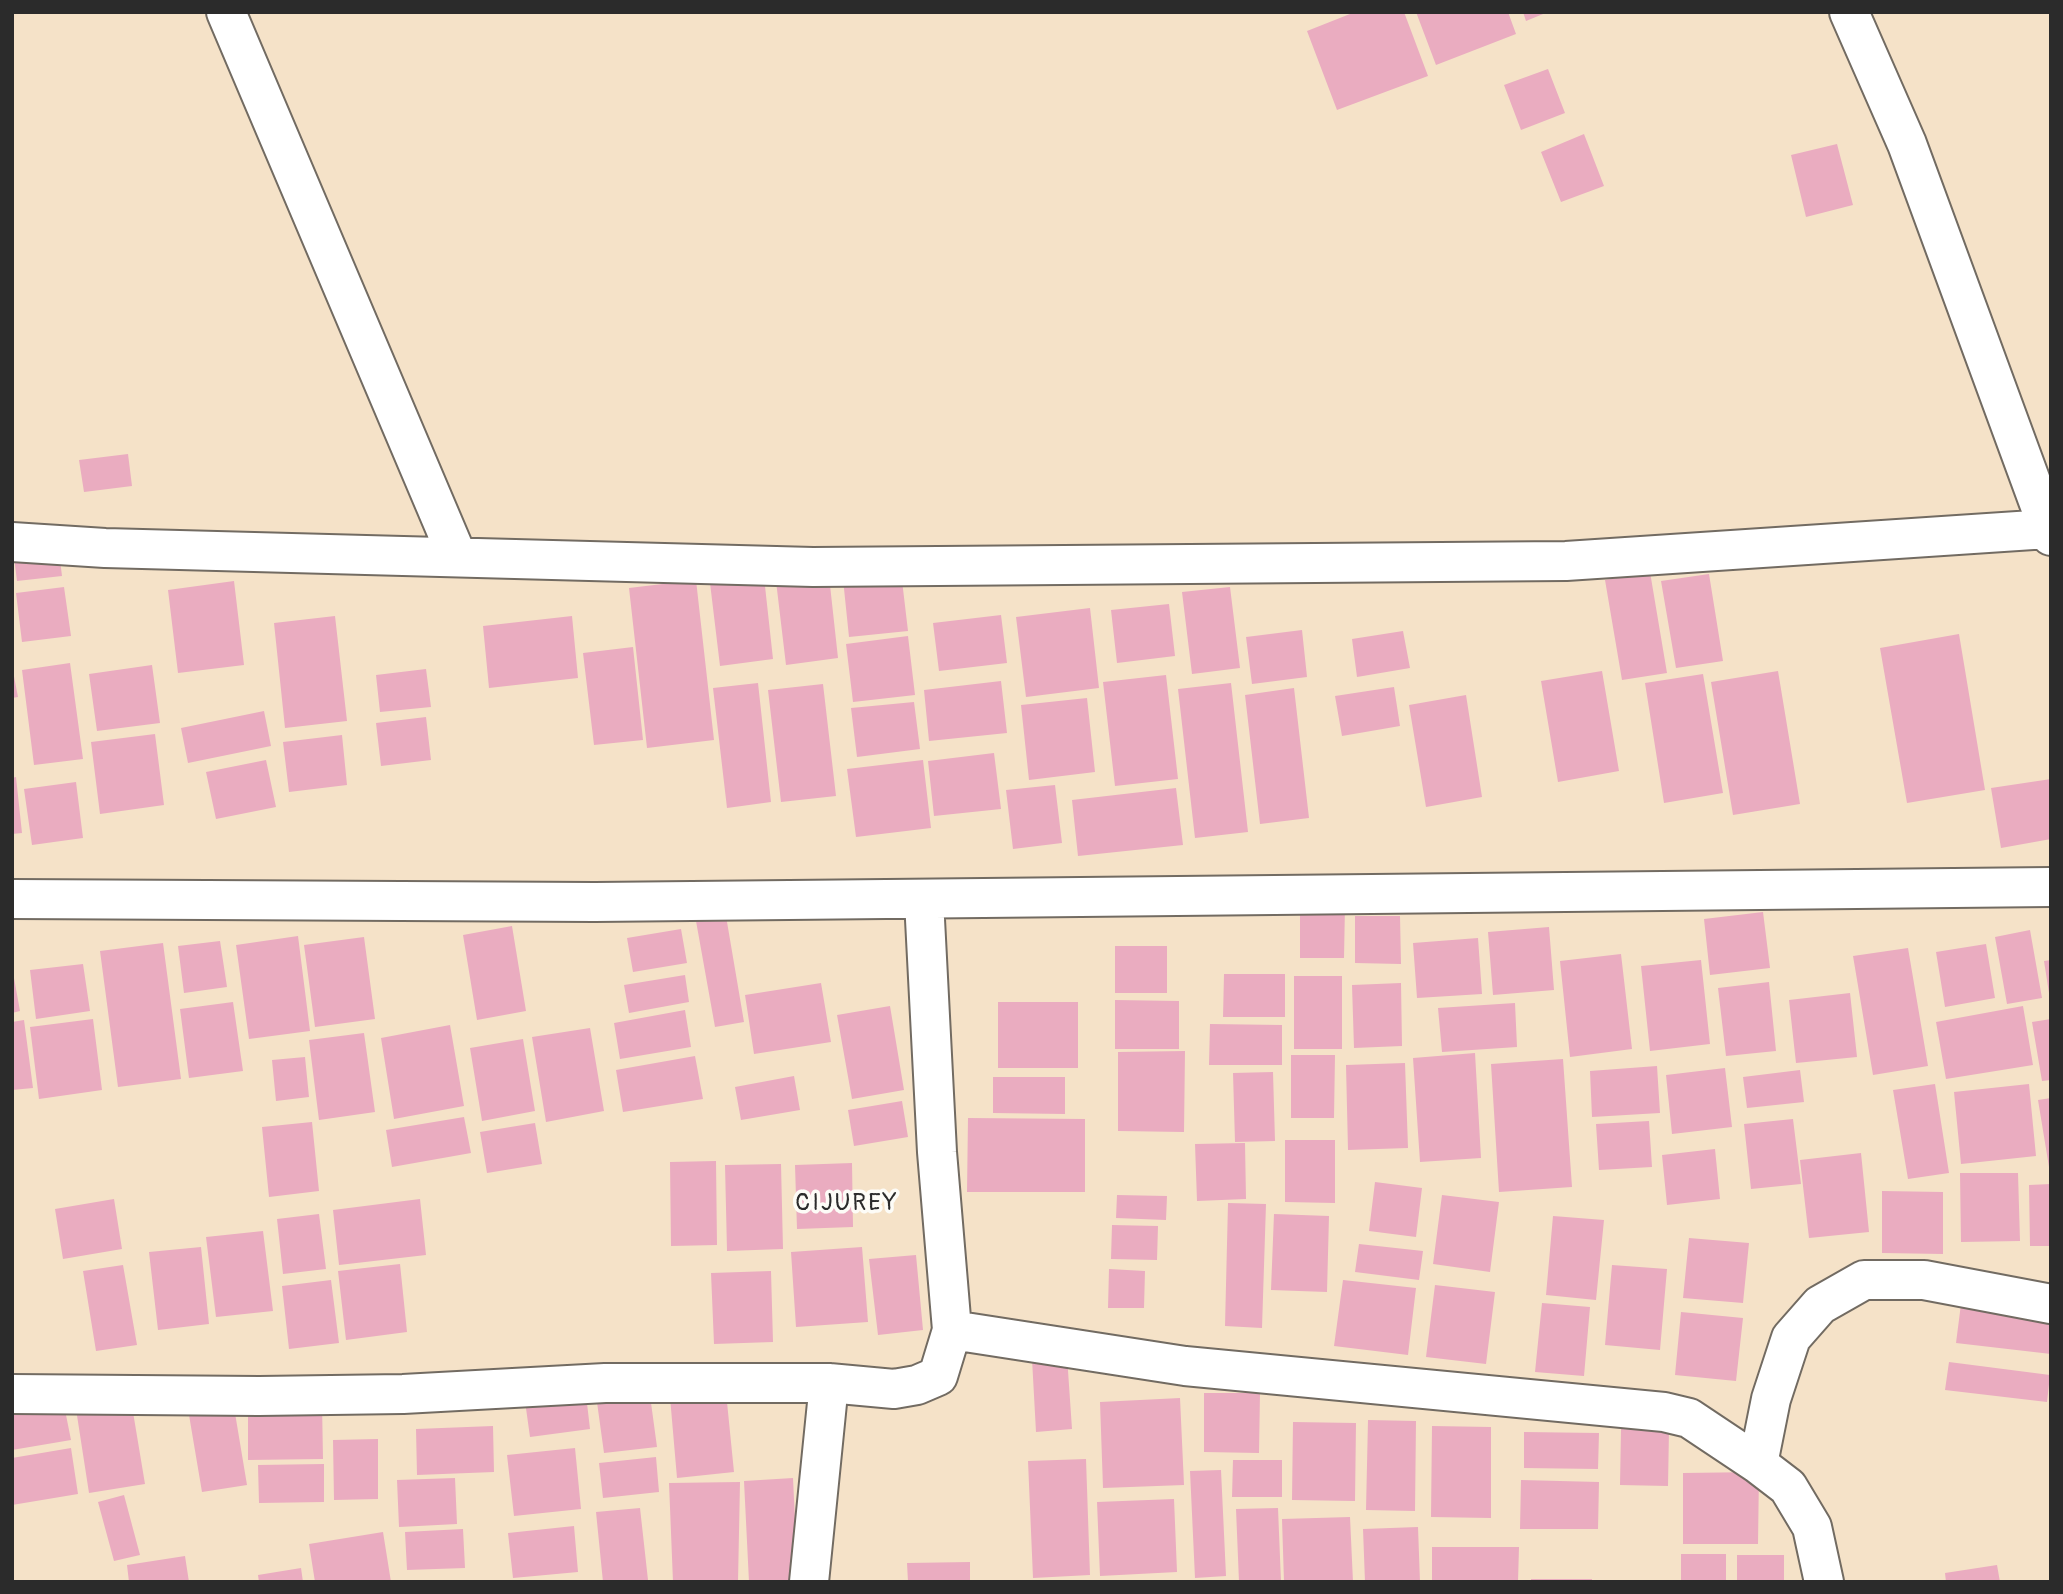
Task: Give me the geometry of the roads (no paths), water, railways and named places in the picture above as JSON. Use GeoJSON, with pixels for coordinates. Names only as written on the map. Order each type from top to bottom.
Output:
{"type":"FeatureCollection","features":[{"type":"Feature","properties":{"kind":"street"},"geometry":{"type":"LineString","coordinates":[[226,12],[457,556]]}},
{"type":"Feature","properties":{"kind":"street"},"geometry":{"type":"LineString","coordinates":[[12,542],[105,548],[813,567],[1566,561],[2049,532],[1907,144],[1849,12]]}},
{"type":"Feature","properties":{"kind":"street"},"geometry":{"type":"LineString","coordinates":[[12,899],[595,902],[2051,887]]}},
{"type":"Feature","properties":{"kind":"street"},"geometry":{"type":"LineString","coordinates":[[12,1394],[403,1394],[605,1383],[829,1383],[894,1389],[917,1385],[938,1376],[952,1330],[937,1152],[923,900]]}},
{"type":"Feature","properties":{"kind":"street"},"geometry":{"type":"LineString","coordinates":[[1758,1464],[1771,1399],[1791,1338],[1820,1305],[1864,1280],[1924,1280],[2051,1304]]}},
{"type":"Feature","properties":{"kind":"street"},"geometry":{"type":"LineString","coordinates":[[952,1330],[1185,1366],[1664,1412],[1689,1418],[1788,1487],[1812,1528],[1824,1582]]}},
{"type":"Feature","properties":{"kind":"street"},"geometry":{"type":"LineString","coordinates":[[809,1582],[829,1383]]}},
{"type":"Feature","properties":{"kind":"district","name":"CIJUREY"},"geometry":{"type":"Point","coordinates":[847,1204]}}]}
